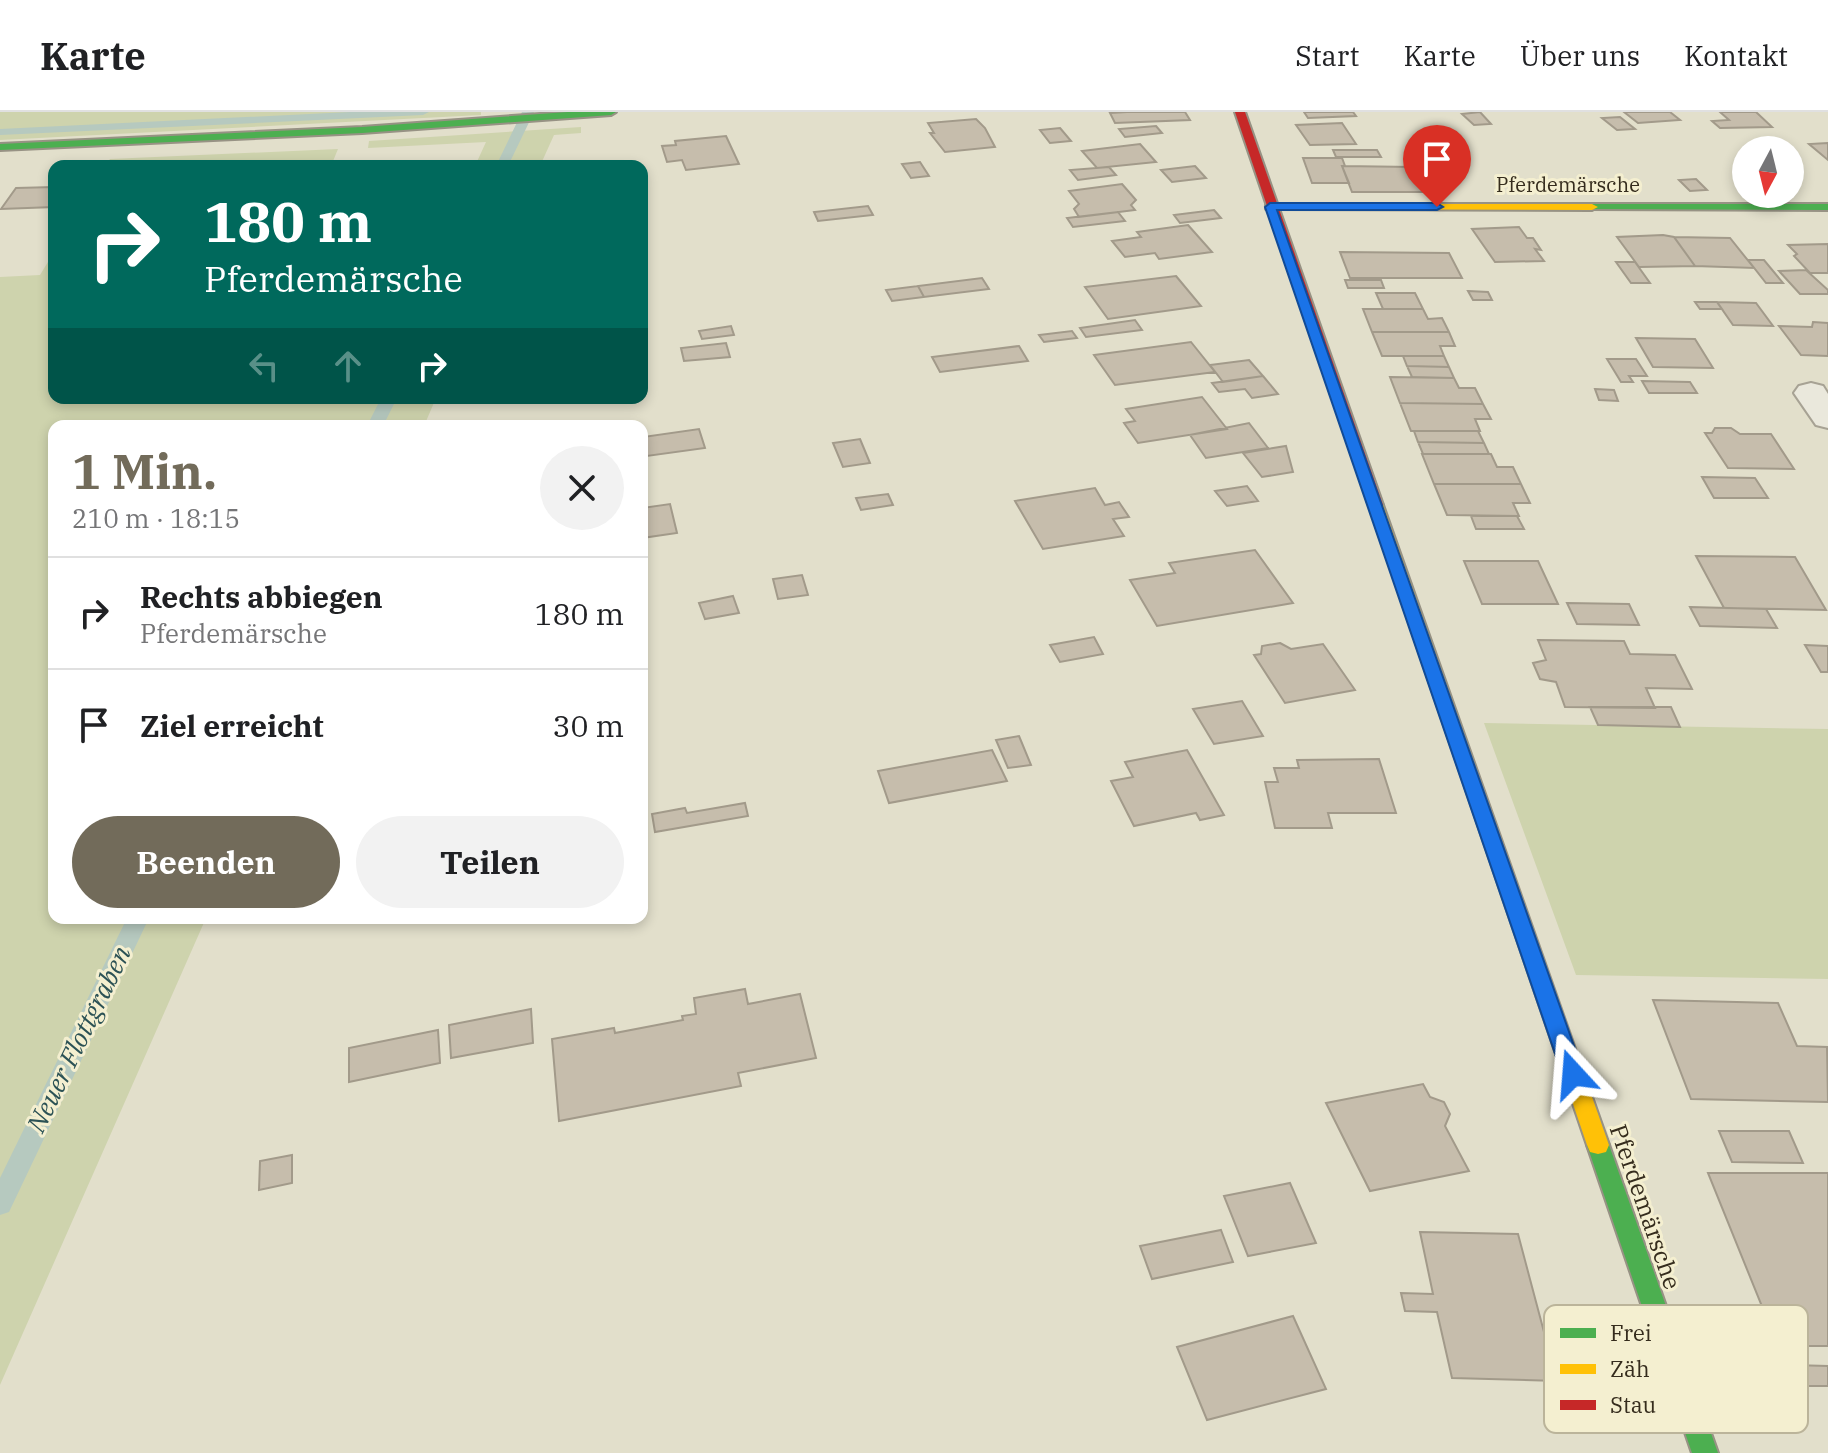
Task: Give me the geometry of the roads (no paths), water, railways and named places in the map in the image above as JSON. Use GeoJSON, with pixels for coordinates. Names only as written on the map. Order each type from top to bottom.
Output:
{"type":"FeatureCollection","features":[{"type":"Feature","properties":{"kind":"street"},"geometry":{"type":"LineString","coordinates":[[0,147],[486,122],[611,112]]}},
{"type":"Feature","properties":{"kind":"street","name":"Pferdemärsche"},"geometry":{"type":"LineString","coordinates":[[1240,112],[1270,207],[1653,1305]]}},
{"type":"Feature","properties":{"kind":"street","name":"Pferdemärsche"},"geometry":{"type":"LineString","coordinates":[[1270,207],[1828,207]]}},
{"type":"Feature","properties":{"kind":"street","name":"Pferdemärsche"},"geometry":{"type":"LineString","coordinates":[[1698,1433],[1705,1453]]}},
{"type":"Feature","properties":{"kind":"waterway"},"geometry":{"type":"LineString","coordinates":[[0,132],[423,112]]}},
{"type":"Feature","properties":{"kind":"waterway","name":"Neuer Flottgraben"},"geometry":{"type":"LineString","coordinates":[[505,160],[528,112]]}},
{"type":"Feature","properties":{"kind":"waterway","name":"Neuer Flottgraben"},"geometry":{"type":"LineString","coordinates":[[378,420],[386,404]]}},
{"type":"Feature","properties":{"kind":"waterway","name":"Neuer Flottgraben"},"geometry":{"type":"LineString","coordinates":[[0,1204],[135,924]]}}]}
